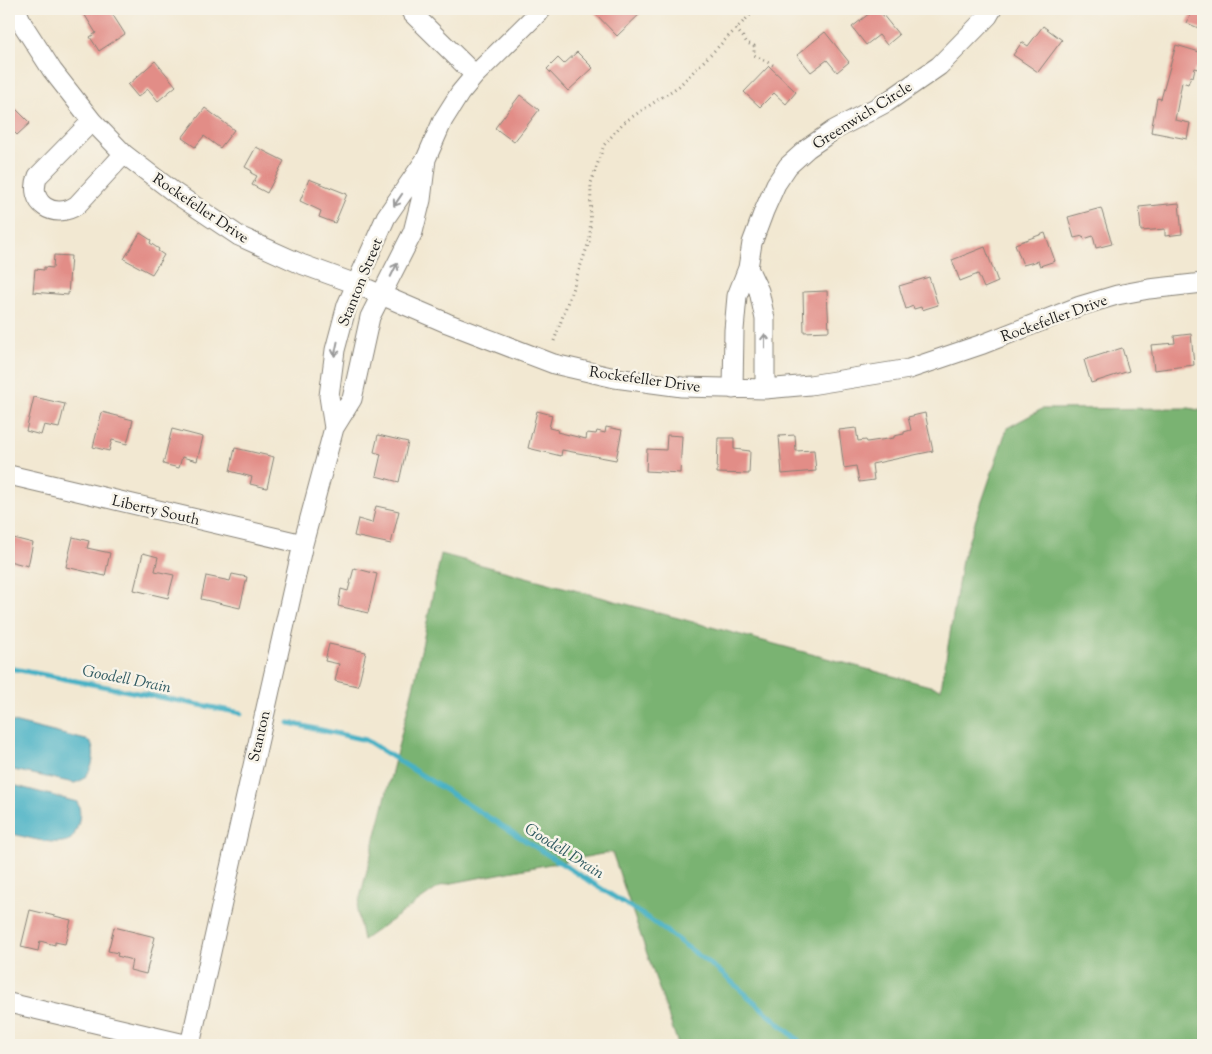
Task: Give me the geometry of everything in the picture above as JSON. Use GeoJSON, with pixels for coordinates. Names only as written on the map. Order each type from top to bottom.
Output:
{"type":"FeatureCollection","features":[{"type":"Feature","properties":{"kind":"street","name":"Rockefeller Drive"},"geometry":{"type":"LineString","coordinates":[[16,9],[23,26],[52,70],[92,120],[124,154],[175,193],[239,236],[301,264],[356,284],[503,346],[554,364],[615,378],[682,387],[765,389],[810,385],[909,369],[983,344],[1071,309],[1116,295],[1203,283]]}},
{"type":"Feature","properties":{"kind":"street"},"geometry":{"type":"LineString","coordinates":[[410,9],[475,75]]}},
{"type":"Feature","properties":{"kind":"street","name":"Stanton Street"},"geometry":{"type":"LineString","coordinates":[[334,428],[329,396],[334,350],[347,305],[386,217],[426,159],[442,120],[460,93],[475,75],[542,9]]}},
{"type":"Feature","properties":{"kind":"street","name":"Greenwich Circle"},"geometry":{"type":"LineString","coordinates":[[733,389],[734,330],[737,296],[748,268],[752,243],[764,212],[776,184],[788,166],[808,148],[834,130],[887,102],[939,66],[988,16],[992,9]]}},
{"type":"Feature","properties":{"kind":"street"},"geometry":{"type":"LineString","coordinates":[[92,120],[38,176],[35,191],[43,204],[50,210],[69,211],[77,205],[124,154]]}},
{"type":"Feature","properties":{"kind":"street","name":"Stanton Street"},"geometry":{"type":"LineString","coordinates":[[334,428],[352,399],[370,316],[382,296],[413,232],[421,200],[426,159]]}},
{"type":"Feature","properties":{"kind":"street"},"geometry":{"type":"LineString","coordinates":[[748,268],[760,291],[765,318],[765,389]]}},
{"type":"Feature","properties":{"kind":"street","name":"Stanton"},"geometry":{"type":"LineString","coordinates":[[182,1044],[303,544],[334,428]]}},
{"type":"Feature","properties":{"kind":"street","name":"Liberty South"},"geometry":{"type":"LineString","coordinates":[[9,475],[303,544]]}},
{"type":"Feature","properties":{"kind":"street"},"geometry":{"type":"LineString","coordinates":[[9,1003],[182,1044]]}},
{"type":"Feature","properties":{"kind":"path"},"geometry":{"type":"LineString","coordinates":[[554,341],[590,239],[591,183],[604,145],[623,123],[679,86],[756,9]]}},
{"type":"Feature","properties":{"kind":"path"},"geometry":{"type":"LineString","coordinates":[[736,29],[747,43],[754,46],[754,55],[773,65]]}},
{"type":"Feature","properties":{"kind":"green space"},"geometry":{"type":"Polygon","coordinates":[[[1189,408],[1203,411],[1203,1045],[675,1045],[677,1041],[612,852],[442,885],[363,940],[357,910],[415,680],[441,554],[941,689],[962,560],[1007,428],[1042,409],[1189,408]]]}},
{"type":"Feature","properties":{"kind":"water"},"geometry":{"type":"Polygon","coordinates":[[[9,721],[90,741],[93,760],[89,772],[80,781],[74,783],[9,769],[9,721]]]}},
{"type":"Feature","properties":{"kind":"water"},"geometry":{"type":"Polygon","coordinates":[[[9,784],[77,802],[80,810],[79,819],[76,831],[71,839],[50,842],[9,833],[9,784]]]}},
{"type":"Feature","properties":{"kind":"building"},"geometry":{"type":"Polygon","coordinates":[[[81,9],[109,9],[125,34],[99,51],[90,37],[96,33],[81,9]]]}},
{"type":"Feature","properties":{"kind":"building"},"geometry":{"type":"Polygon","coordinates":[[[591,9],[645,9],[617,36],[591,9]]]}},
{"type":"Feature","properties":{"kind":"building"},"geometry":{"type":"Polygon","coordinates":[[[875,9],[878,9],[899,35],[887,45],[879,35],[866,45],[852,27],[875,9]]]}},
{"type":"Feature","properties":{"kind":"building"},"geometry":{"type":"Polygon","coordinates":[[[1193,9],[1203,9],[1203,30],[1187,23],[1193,9]]]}},
{"type":"Feature","properties":{"kind":"building"},"geometry":{"type":"Polygon","coordinates":[[[1043,26],[1062,40],[1038,72],[1013,55],[1022,42],[1028,46],[1043,26]]]}},
{"type":"Feature","properties":{"kind":"building"},"geometry":{"type":"Polygon","coordinates":[[[825,32],[849,62],[837,72],[827,60],[811,72],[797,55],[825,32]]]}},
{"type":"Feature","properties":{"kind":"building"},"geometry":{"type":"Polygon","coordinates":[[[1176,45],[1203,53],[1203,70],[1195,68],[1193,77],[1191,76],[1188,84],[1182,82],[1175,120],[1190,123],[1187,139],[1151,132],[1157,98],[1161,99],[1176,45]]]}},
{"type":"Feature","properties":{"kind":"building"},"geometry":{"type":"Polygon","coordinates":[[[577,52],[593,68],[568,91],[547,69],[558,58],[564,64],[577,52]]]}},
{"type":"Feature","properties":{"kind":"building"},"geometry":{"type":"Polygon","coordinates":[[[155,61],[176,86],[158,101],[148,89],[138,97],[128,85],[155,61]]]}},
{"type":"Feature","properties":{"kind":"building"},"geometry":{"type":"Polygon","coordinates":[[[769,66],[796,92],[786,104],[774,93],[760,107],[744,92],[769,66]]]}},
{"type":"Feature","properties":{"kind":"building"},"geometry":{"type":"Polygon","coordinates":[[[520,95],[539,110],[514,142],[495,128],[520,95]]]}},
{"type":"Feature","properties":{"kind":"building"},"geometry":{"type":"Polygon","coordinates":[[[9,102],[30,123],[17,135],[9,127],[9,102]]]}},
{"type":"Feature","properties":{"kind":"building"},"geometry":{"type":"Polygon","coordinates":[[[205,108],[234,130],[220,148],[204,136],[195,147],[182,138],[205,108]]]}},
{"type":"Feature","properties":{"kind":"building"},"geometry":{"type":"Polygon","coordinates":[[[256,147],[284,161],[267,193],[252,185],[257,176],[245,167],[256,147]]]}},
{"type":"Feature","properties":{"kind":"building"},"geometry":{"type":"Polygon","coordinates":[[[309,179],[347,194],[335,223],[319,217],[321,211],[300,201],[309,179]]]}},
{"type":"Feature","properties":{"kind":"building"},"geometry":{"type":"Polygon","coordinates":[[[1179,203],[1182,234],[1165,236],[1165,229],[1141,231],[1139,207],[1179,203]]]}},
{"type":"Feature","properties":{"kind":"building"},"geometry":{"type":"Polygon","coordinates":[[[1101,208],[1112,244],[1096,248],[1093,236],[1084,239],[1083,236],[1074,238],[1068,217],[1101,208]]]}},
{"type":"Feature","properties":{"kind":"building"},"geometry":{"type":"Polygon","coordinates":[[[140,233],[151,240],[150,243],[164,255],[152,274],[124,259],[140,233]]]}},
{"type":"Feature","properties":{"kind":"building"},"geometry":{"type":"Polygon","coordinates":[[[1045,233],[1055,261],[1040,266],[1038,261],[1023,265],[1015,244],[1045,233]]]}},
{"type":"Feature","properties":{"kind":"building"},"geometry":{"type":"Polygon","coordinates":[[[985,247],[998,282],[984,288],[978,274],[960,281],[952,260],[985,247]]]}},
{"type":"Feature","properties":{"kind":"building"},"geometry":{"type":"Polygon","coordinates":[[[54,255],[71,256],[68,295],[33,292],[35,269],[53,268],[54,255]]]}},
{"type":"Feature","properties":{"kind":"building"},"geometry":{"type":"Polygon","coordinates":[[[929,277],[938,305],[922,310],[921,307],[914,309],[913,306],[906,309],[899,286],[929,277]]]}},
{"type":"Feature","properties":{"kind":"building"},"geometry":{"type":"Polygon","coordinates":[[[827,291],[829,331],[804,332],[803,292],[827,291]]]}},
{"type":"Feature","properties":{"kind":"building"},"geometry":{"type":"Polygon","coordinates":[[[1191,334],[1194,365],[1154,370],[1151,345],[1175,343],[1174,336],[1191,334]]]}},
{"type":"Feature","properties":{"kind":"building"},"geometry":{"type":"Polygon","coordinates":[[[1122,348],[1129,371],[1091,383],[1084,360],[1122,348]]]}},
{"type":"Feature","properties":{"kind":"building"},"geometry":{"type":"Polygon","coordinates":[[[34,397],[65,404],[59,428],[44,425],[41,435],[26,431],[34,397]]]}},
{"type":"Feature","properties":{"kind":"building"},"geometry":{"type":"Polygon","coordinates":[[[537,411],[552,415],[549,428],[558,430],[557,432],[586,439],[587,433],[596,434],[597,431],[605,433],[606,427],[622,430],[616,460],[562,450],[561,456],[528,448],[537,411]]]}},
{"type":"Feature","properties":{"kind":"building"},"geometry":{"type":"Polygon","coordinates":[[[102,412],[133,420],[127,444],[112,440],[109,451],[93,447],[102,412]]]}},
{"type":"Feature","properties":{"kind":"building"},"geometry":{"type":"Polygon","coordinates":[[[925,413],[933,451],[872,464],[874,480],[859,482],[856,466],[844,468],[839,430],[856,428],[858,441],[866,440],[867,442],[894,438],[894,436],[911,430],[908,417],[925,413]]]}},
{"type":"Feature","properties":{"kind":"building"},"geometry":{"type":"Polygon","coordinates":[[[172,429],[203,437],[197,461],[182,457],[179,468],[163,464],[172,429]]]}},
{"type":"Feature","properties":{"kind":"building"},"geometry":{"type":"Polygon","coordinates":[[[378,435],[408,442],[399,482],[376,476],[381,454],[374,452],[378,435]]]}},
{"type":"Feature","properties":{"kind":"building"},"geometry":{"type":"Polygon","coordinates":[[[667,435],[682,436],[680,473],[646,471],[647,449],[666,450],[667,435]]]}},
{"type":"Feature","properties":{"kind":"building"},"geometry":{"type":"Polygon","coordinates":[[[795,435],[796,451],[814,450],[816,471],[782,474],[779,436],[795,435]]]}},
{"type":"Feature","properties":{"kind":"building"},"geometry":{"type":"Polygon","coordinates":[[[718,438],[734,438],[734,449],[750,451],[749,474],[717,473],[718,438]]]}},
{"type":"Feature","properties":{"kind":"building"},"geometry":{"type":"Polygon","coordinates":[[[235,448],[274,457],[267,488],[250,484],[252,477],[230,471],[235,448]]]}},
{"type":"Feature","properties":{"kind":"building"},"geometry":{"type":"Polygon","coordinates":[[[376,506],[399,511],[391,544],[354,536],[358,519],[372,523],[376,506]]]}},
{"type":"Feature","properties":{"kind":"building"},"geometry":{"type":"Polygon","coordinates":[[[9,537],[33,543],[28,566],[9,561],[9,537]]]}},
{"type":"Feature","properties":{"kind":"building"},"geometry":{"type":"Polygon","coordinates":[[[73,537],[89,541],[87,548],[110,553],[105,576],[66,567],[73,537]]]}},
{"type":"Feature","properties":{"kind":"building"},"geometry":{"type":"Polygon","coordinates":[[[143,553],[158,557],[155,571],[174,575],[168,598],[134,590],[143,553]]]}},
{"type":"Feature","properties":{"kind":"building"},"geometry":{"type":"Polygon","coordinates":[[[354,568],[377,574],[368,613],[338,606],[341,589],[348,591],[354,568]]]}},
{"type":"Feature","properties":{"kind":"building"},"geometry":{"type":"Polygon","coordinates":[[[232,574],[247,577],[240,608],[201,599],[206,576],[230,581],[232,574]]]}},
{"type":"Feature","properties":{"kind":"building"},"geometry":{"type":"Polygon","coordinates":[[[329,644],[366,652],[358,686],[335,681],[339,664],[325,661],[329,644]]]}},
{"type":"Feature","properties":{"kind":"building"},"geometry":{"type":"Polygon","coordinates":[[[30,910],[71,920],[65,944],[55,942],[55,945],[40,941],[38,951],[21,947],[30,910]]]}},
{"type":"Feature","properties":{"kind":"building"},"geometry":{"type":"Polygon","coordinates":[[[114,927],[155,937],[146,974],[130,970],[132,960],[117,956],[118,953],[108,951],[114,927]]]}},
{"type":"Feature","properties":{"kind":"waterway","name":"Goodell Drain"},"geometry":{"type":"LineString","coordinates":[[9,668],[241,713]]}},
{"type":"Feature","properties":{"kind":"waterway","name":"Goodell Drain"},"geometry":{"type":"LineString","coordinates":[[289,723],[366,740],[651,920],[718,970],[799,1041],[800,1045]]}}]}
